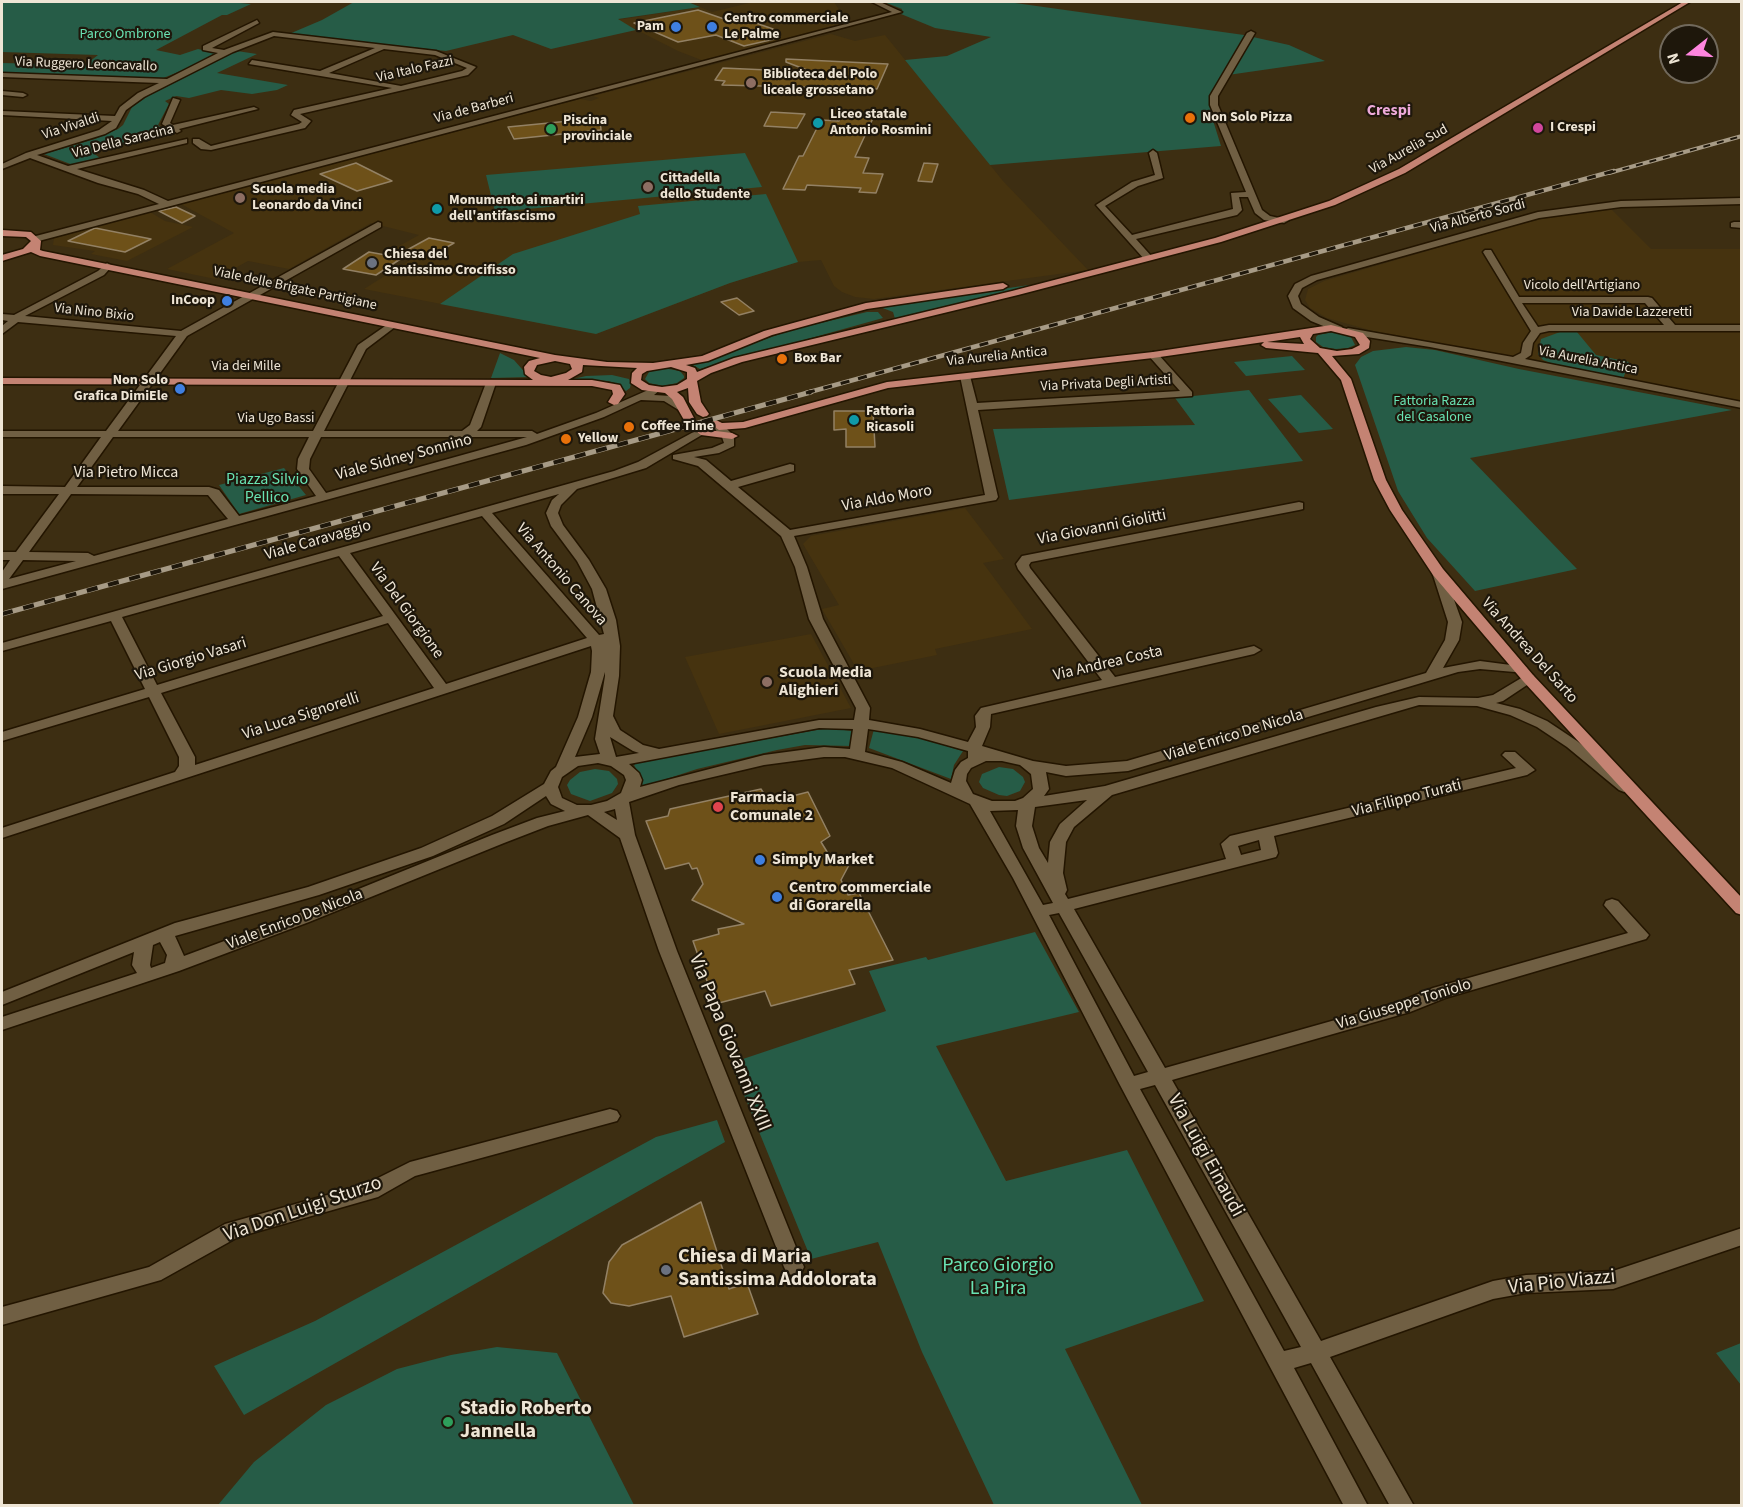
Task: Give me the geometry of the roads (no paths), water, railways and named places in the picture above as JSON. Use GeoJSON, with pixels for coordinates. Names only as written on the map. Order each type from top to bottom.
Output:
{"type":"FeatureCollection","features":[{"type":"Feature","properties":{"kind":"main road","name":"Via Aurelia Sud"},"geometry":{"type":"LineString","coordinates":[[1090,273],[1250,231],[1268,222],[1284,220],[1332,203],[1402,171],[1687,2]]}},
{"type":"Feature","properties":{"kind":"main road","name":"Viale delle Brigate Partigiane"},"geometry":{"type":"LineString","coordinates":[[2,233],[28,234],[35,242],[35,251],[40,253],[555,358],[630,365]]}},
{"type":"Feature","properties":{"kind":"main road"},"geometry":{"type":"LineString","coordinates":[[2,258],[26,251],[35,242]]}},
{"type":"Feature","properties":{"kind":"main road"},"geometry":{"type":"LineString","coordinates":[[630,365],[755,338],[866,306],[1090,273]]}},
{"type":"Feature","properties":{"kind":"main road"},"geometry":{"type":"LineString","coordinates":[[655,390],[685,386],[707,371],[738,360],[1090,273]]}},
{"type":"Feature","properties":{"kind":"main road"},"geometry":{"type":"LineString","coordinates":[[866,306],[887,314],[887,321],[880,325]]}},
{"type":"Feature","properties":{"kind":"main road","name":"Via Aurelia Antica"},"geometry":{"type":"LineString","coordinates":[[1217,347],[1319,329],[1343,330]]}},
{"type":"Feature","properties":{"kind":"main road"},"geometry":{"type":"LineString","coordinates":[[1343,330],[1363,339],[1366,344],[1346,364],[1346,379]]}},
{"type":"Feature","properties":{"kind":"main road"},"geometry":{"type":"LineString","coordinates":[[1309,332],[1305,340],[1318,350]]}},
{"type":"Feature","properties":{"kind":"main road"},"geometry":{"type":"LineString","coordinates":[[630,365],[671,364],[715,355],[755,338]]}},
{"type":"Feature","properties":{"kind":"main road","name":"Via Aurelia Antica"},"geometry":{"type":"LineString","coordinates":[[711,421],[745,425],[887,385],[1217,347],[1263,345],[1337,354],[1358,351]]}},
{"type":"Feature","properties":{"kind":"main road"},"geometry":{"type":"LineString","coordinates":[[503,348],[520,357],[530,367],[531,375],[538,378]]}},
{"type":"Feature","properties":{"kind":"main road","name":"Via Andrea Del Sarto"},"geometry":{"type":"LineString","coordinates":[[1318,350],[1346,379],[1380,480],[1396,510],[1438,572],[1525,674],[1635,796],[1742,909]]}},
{"type":"Feature","properties":{"kind":"main road"},"geometry":{"type":"LineString","coordinates":[[530,367],[539,361],[555,358]]}},
{"type":"Feature","properties":{"kind":"main road"},"geometry":{"type":"LineString","coordinates":[[570,376],[579,366],[573,361]]}},
{"type":"Feature","properties":{"kind":"main road"},"geometry":{"type":"LineString","coordinates":[[671,364],[688,368],[693,373],[695,402],[711,421]]}},
{"type":"Feature","properties":{"kind":"main road"},"geometry":{"type":"LineString","coordinates":[[636,381],[640,370],[656,365]]}},
{"type":"Feature","properties":{"kind":"main road","name":"Via dei Mille"},"geometry":{"type":"LineString","coordinates":[[2,381],[492,383],[617,373],[655,390]]}},
{"type":"Feature","properties":{"kind":"main road"},"geometry":{"type":"LineString","coordinates":[[492,383],[603,384],[616,387],[619,391],[614,402]]}},
{"type":"Feature","properties":{"kind":"main road"},"geometry":{"type":"LineString","coordinates":[[668,390],[677,397],[692,421]]}},
{"type":"Feature","properties":{"kind":"main road","name":"Via Aurelia Antica"},"geometry":{"type":"LineString","coordinates":[[692,421],[716,436],[728,436],[751,431],[783,413]]}},
{"type":"Feature","properties":{"kind":"street","name":"Via de Barberi"},"geometry":{"type":"LineString","coordinates":[[35,242],[56,233],[899,12],[875,2]]}},
{"type":"Feature","properties":{"kind":"street"},"geometry":{"type":"LineString","coordinates":[[225,53],[206,48],[257,22]]}},
{"type":"Feature","properties":{"kind":"street"},"geometry":{"type":"LineString","coordinates":[[1250,231],[1257,215],[1251,194],[1219,121],[1214,101],[1251,33]]}},
{"type":"Feature","properties":{"kind":"street","name":"Via Vivaldi"},"geometry":{"type":"LineString","coordinates":[[2,167],[29,154],[96,135],[108,129],[118,119],[123,109],[133,101],[225,53],[273,34]]}},
{"type":"Feature","properties":{"kind":"street","name":"Via Italo Fazzi"},"geometry":{"type":"LineString","coordinates":[[189,139],[204,147],[214,147],[302,126],[307,121],[295,115],[297,112],[465,73],[472,67],[436,53],[273,34]]}},
{"type":"Feature","properties":{"kind":"street"},"geometry":{"type":"LineString","coordinates":[[322,73],[385,46]]}},
{"type":"Feature","properties":{"kind":"street"},"geometry":{"type":"LineString","coordinates":[[252,62],[402,87]]}},
{"type":"Feature","properties":{"kind":"street","name":"Via Ruggero Leoncavallo"},"geometry":{"type":"LineString","coordinates":[[2,75],[169,81]]}},
{"type":"Feature","properties":{"kind":"street"},"geometry":{"type":"LineString","coordinates":[[2,85],[15,76]]}},
{"type":"Feature","properties":{"kind":"street"},"geometry":{"type":"LineString","coordinates":[[2,93],[23,94]]}},
{"type":"Feature","properties":{"kind":"street","name":"Via Della Saracina"},"geometry":{"type":"LineString","coordinates":[[176,100],[166,124],[189,139]]}},
{"type":"Feature","properties":{"kind":"street","name":"Via Della Saracina"},"geometry":{"type":"LineString","coordinates":[[172,128],[254,109]]}},
{"type":"Feature","properties":{"kind":"street"},"geometry":{"type":"LineString","coordinates":[[2,113],[118,119]]}},
{"type":"Feature","properties":{"kind":"street"},"geometry":{"type":"LineString","coordinates":[[2,118],[47,120],[54,116]]}},
{"type":"Feature","properties":{"kind":"street","name":"Via Della Saracina"},"geometry":{"type":"LineString","coordinates":[[189,125],[189,139]]}},
{"type":"Feature","properties":{"kind":"street","name":"Via Della Saracina"},"geometry":{"type":"LineString","coordinates":[[68,169],[189,139]]}},
{"type":"Feature","properties":{"kind":"street"},"geometry":{"type":"LineString","coordinates":[[1148,258],[1100,205],[1135,184],[1160,176],[1153,153]]}},
{"type":"Feature","properties":{"kind":"street"},"geometry":{"type":"LineString","coordinates":[[29,154],[141,192],[166,204]]}},
{"type":"Feature","properties":{"kind":"street"},"geometry":{"type":"LineString","coordinates":[[1130,238],[1234,213],[1238,210],[1234,195],[1251,194]]}},
{"type":"Feature","properties":{"kind":"street","name":"Via Alberto Sordi"},"geometry":{"type":"LineString","coordinates":[[1343,330],[1315,319],[1297,306],[1293,296],[1299,286],[1326,274],[1538,215],[1621,204],[1742,199]]}},
{"type":"Feature","properties":{"kind":"street","name":"Via Alberto Sordi"},"geometry":{"type":"LineString","coordinates":[[1309,332],[1287,304],[1284,295],[1291,284],[1308,275],[1480,224],[1532,212],[1615,201],[1742,199]]}},
{"type":"Feature","properties":{"kind":"street"},"geometry":{"type":"LineString","coordinates":[[1257,215],[1268,222]]}},
{"type":"Feature","properties":{"kind":"street"},"geometry":{"type":"LineString","coordinates":[[2,580],[183,334],[378,225]]}},
{"type":"Feature","properties":{"kind":"street"},"geometry":{"type":"LineString","coordinates":[[1488,252],[1529,323],[1536,331],[1528,343],[1513,355]]}},
{"type":"Feature","properties":{"kind":"street"},"geometry":{"type":"LineString","coordinates":[[2,331],[14,318],[101,273],[107,266]]}},
{"type":"Feature","properties":{"kind":"street","name":"Vicolo dell'Artigiano"},"geometry":{"type":"LineString","coordinates":[[1517,300],[1648,300],[1672,328]]}},
{"type":"Feature","properties":{"kind":"street","name":"Via Nino Bixio"},"geometry":{"type":"LineString","coordinates":[[2,317],[183,334]]}},
{"type":"Feature","properties":{"kind":"street"},"geometry":{"type":"LineString","coordinates":[[323,497],[303,469],[304,459],[362,347],[391,325]]}},
{"type":"Feature","properties":{"kind":"street","name":"Via Davide Lazzeretti"},"geometry":{"type":"LineString","coordinates":[[1536,331],[1554,328],[1742,328]]}},
{"type":"Feature","properties":{"kind":"street","name":"Via Aurelia Antica"},"geometry":{"type":"LineString","coordinates":[[1343,330],[1474,352],[1513,355],[1538,366],[1742,405]]}},
{"type":"Feature","properties":{"kind":"street"},"geometry":{"type":"LineString","coordinates":[[1526,355],[1528,343]]}},
{"type":"Feature","properties":{"kind":"street","name":"Via Aurelia Antica"},"geometry":{"type":"LineString","coordinates":[[1358,351],[1390,344],[1430,344]]}},
{"type":"Feature","properties":{"kind":"street","name":"Via Privata Degli Artisti"},"geometry":{"type":"LineString","coordinates":[[972,407],[1188,394],[1153,355]]}},
{"type":"Feature","properties":{"kind":"street"},"geometry":{"type":"LineString","coordinates":[[1513,355],[1526,355],[1538,366]]}},
{"type":"Feature","properties":{"kind":"street"},"geometry":{"type":"LineString","coordinates":[[965,376],[972,407]]}},
{"type":"Feature","properties":{"kind":"street","name":"Viale Sidney Sonnino"},"geometry":{"type":"LineString","coordinates":[[571,426],[632,390],[636,381]]}},
{"type":"Feature","properties":{"kind":"street"},"geometry":{"type":"LineString","coordinates":[[464,434],[475,427],[492,383]]}},
{"type":"Feature","properties":{"kind":"street","name":"Viale Sidney Sonnino"},"geometry":{"type":"LineString","coordinates":[[2,585],[468,458],[571,426],[655,390]]}},
{"type":"Feature","properties":{"kind":"street"},"geometry":{"type":"LineString","coordinates":[[636,399],[663,397],[692,421]]}},
{"type":"Feature","properties":{"kind":"street","name":"Via Aldo Moro"},"geometry":{"type":"LineString","coordinates":[[787,534],[992,497],[972,407]]}},
{"type":"Feature","properties":{"kind":"street","name":"Viale Caravaggio"},"geometry":{"type":"LineString","coordinates":[[642,465],[692,421]]}},
{"type":"Feature","properties":{"kind":"street"},"geometry":{"type":"LineString","coordinates":[[710,469],[715,452],[730,444],[731,440],[711,421]]}},
{"type":"Feature","properties":{"kind":"street","name":"Via Ugo Bassi"},"geometry":{"type":"LineString","coordinates":[[2,434],[550,433]]}},
{"type":"Feature","properties":{"kind":"street","name":"Viale Caravaggio"},"geometry":{"type":"LineString","coordinates":[[2,647],[580,485],[642,465],[715,452]]}},
{"type":"Feature","properties":{"kind":"street"},"geometry":{"type":"LineString","coordinates":[[677,457],[697,460],[710,469],[787,534],[801,567],[816,619],[863,708],[857,754]]}},
{"type":"Feature","properties":{"kind":"street"},"geometry":{"type":"LineString","coordinates":[[729,485],[790,468]]}},
{"type":"Feature","properties":{"kind":"street","name":"Via Antonio Canova"},"geometry":{"type":"LineString","coordinates":[[557,526],[552,513],[556,503],[580,485]]}},
{"type":"Feature","properties":{"kind":"street","name":"Via Pietro Micca"},"geometry":{"type":"LineString","coordinates":[[2,490],[209,491],[215,493],[236,522]]}},
{"type":"Feature","properties":{"kind":"street","name":"Via Antonio Canova"},"geometry":{"type":"LineString","coordinates":[[522,501],[536,507],[557,526],[583,560],[599,589],[612,637],[612,676],[604,714],[602,739],[613,761]]}},
{"type":"Feature","properties":{"kind":"street","name":"Via Giovanni Giolitti"},"geometry":{"type":"LineString","coordinates":[[1111,682],[1022,564],[1027,560],[1299,506]]}},
{"type":"Feature","properties":{"kind":"street","name":"Via Antonio Canova"},"geometry":{"type":"LineString","coordinates":[[484,511],[596,640],[599,651],[598,672],[585,717],[563,768]]}},
{"type":"Feature","properties":{"kind":"street","name":"Via Del Giorgione"},"geometry":{"type":"LineString","coordinates":[[342,551],[443,690]]}},
{"type":"Feature","properties":{"kind":"street"},"geometry":{"type":"LineString","coordinates":[[2,556],[106,557]]}},
{"type":"Feature","properties":{"kind":"street"},"geometry":{"type":"LineString","coordinates":[[1432,675],[1448,648],[1455,622],[1438,572]]}},
{"type":"Feature","properties":{"kind":"street"},"geometry":{"type":"LineString","coordinates":[[115,616],[187,757],[187,767],[180,775]]}},
{"type":"Feature","properties":{"kind":"street","name":"Via Giorgio Vasari"},"geometry":{"type":"LineString","coordinates":[[2,737],[391,618]]}},
{"type":"Feature","properties":{"kind":"street","name":"Via Luca Signorelli"},"geometry":{"type":"LineString","coordinates":[[2,833],[596,640],[612,637]]}},
{"type":"Feature","properties":{"kind":"street","name":"Via Andrea Costa"},"geometry":{"type":"LineString","coordinates":[[975,754],[982,727],[982,716],[986,711],[1254,650]]}},
{"type":"Feature","properties":{"kind":"street","name":"Viale Enrico De Nicola"},"geometry":{"type":"LineString","coordinates":[[613,761],[819,724],[862,724],[920,733],[975,754],[1002,756],[1066,771],[1128,766],[1456,668],[1480,665],[1525,674]]}},
{"type":"Feature","properties":{"kind":"street","name":"Viale Enrico De Nicola"},"geometry":{"type":"LineString","coordinates":[[624,798],[675,781],[774,758],[824,752],[857,754],[897,765],[973,800],[1003,808],[1028,802],[1059,800],[1107,791],[1381,710],[1419,701],[1478,702],[1498,698],[1525,674]]}},
{"type":"Feature","properties":{"kind":"street","name":"Viale Enrico De Nicola"},"geometry":{"type":"LineString","coordinates":[[1478,702],[1515,712],[1542,724],[1572,744],[1635,796]]}},
{"type":"Feature","properties":{"kind":"street"},"geometry":{"type":"LineString","coordinates":[[604,714],[614,733],[638,748],[658,754]]}},
{"type":"Feature","properties":{"kind":"street"},"geometry":{"type":"LineString","coordinates":[[982,727],[994,742],[1025,762],[1041,780],[1041,789],[1028,802]]}},
{"type":"Feature","properties":{"kind":"street"},"geometry":{"type":"LineString","coordinates":[[973,800],[958,781],[960,773],[975,754]]}},
{"type":"Feature","properties":{"kind":"street","name":"Via Filippo Turati"},"geometry":{"type":"LineString","coordinates":[[1039,912],[1270,854],[1265,833],[1527,770],[1510,755]]}},
{"type":"Feature","properties":{"kind":"street"},"geometry":{"type":"LineString","coordinates":[[586,759],[613,761],[625,766],[634,780],[632,788],[624,798],[602,809],[589,811],[564,806],[556,801],[550,787],[552,780],[563,768],[586,759]]}},
{"type":"Feature","properties":{"kind":"street","name":"Viale Enrico De Nicola"},"geometry":{"type":"LineString","coordinates":[[2,999],[102,960],[153,937],[313,891],[418,855],[498,820],[550,787]]}},
{"type":"Feature","properties":{"kind":"street","name":"Viale Enrico De Nicola"},"geometry":{"type":"LineString","coordinates":[[1064,907],[1055,873],[1058,843],[1068,824],[1107,791]]}},
{"type":"Feature","properties":{"kind":"street","name":"Via Papa Giovanni XXIII"},"geometry":{"type":"LineString","coordinates":[[624,798],[627,835],[672,962],[794,1267]]}},
{"type":"Feature","properties":{"kind":"street","name":"Via Luigi Einaudi"},"geometry":{"type":"LineString","coordinates":[[973,800],[1039,912],[1129,1084],[1357,1506]]}},
{"type":"Feature","properties":{"kind":"street","name":"Via Luigi Einaudi"},"geometry":{"type":"LineString","coordinates":[[1028,802],[1024,817],[1027,838],[1403,1506]]}},
{"type":"Feature","properties":{"kind":"street"},"geometry":{"type":"LineString","coordinates":[[589,811],[627,835]]}},
{"type":"Feature","properties":{"kind":"street","name":"Viale Enrico De Nicola"},"geometry":{"type":"LineString","coordinates":[[2,1024],[173,967],[303,918],[507,836],[589,811]]}},
{"type":"Feature","properties":{"kind":"street","name":"Via Giuseppe Toniolo"},"geometry":{"type":"LineString","coordinates":[[1129,1084],[1161,1077],[1640,935],[1612,905]]}},
{"type":"Feature","properties":{"kind":"street"},"geometry":{"type":"LineString","coordinates":[[147,975],[141,965],[153,937],[171,942],[176,955],[173,967]]}},
{"type":"Feature","properties":{"kind":"street","name":"Via Don Luigi Sturzo"},"geometry":{"type":"LineString","coordinates":[[2,1316],[154,1274],[232,1230],[370,1191],[410,1170],[610,1116]]}},
{"type":"Feature","properties":{"kind":"street","name":"Via Pio Viazzi"},"geometry":{"type":"LineString","coordinates":[[1279,1362],[1317,1353],[1493,1290],[1526,1284],[1614,1280],[1742,1236]]}},
{"type":"Feature","properties":{"kind":"railway"},"geometry":{"type":"LineString","coordinates":[[1609,173],[1742,136]]}},
{"type":"Feature","properties":{"kind":"railway"},"geometry":{"type":"LineString","coordinates":[[806,393],[1614,171]]}},
{"type":"Feature","properties":{"kind":"railway"},"geometry":{"type":"LineString","coordinates":[[2,614],[811,392]]}},
{"type":"Feature","properties":{"kind":"place","name":"Pam"},"geometry":{"type":"Point","coordinates":[676,27]}},
{"type":"Feature","properties":{"kind":"place","name":"Centro commerciale Le Palme"},"geometry":{"type":"Point","coordinates":[712,27]}},
{"type":"Feature","properties":{"kind":"place","name":"Biblioteca del Polo liceale grossetano"},"geometry":{"type":"Point","coordinates":[751,83]}},
{"type":"Feature","properties":{"kind":"place","name":"Non Solo Pizza"},"geometry":{"type":"Point","coordinates":[1190,118]}},
{"type":"Feature","properties":{"kind":"place","name":"Liceo statale Antonio Rosmini"},"geometry":{"type":"Point","coordinates":[818,123]}},
{"type":"Feature","properties":{"kind":"place","name":"I Crespi"},"geometry":{"type":"Point","coordinates":[1538,128]}},
{"type":"Feature","properties":{"kind":"place","name":"Piscina provinciale"},"geometry":{"type":"Point","coordinates":[551,129]}},
{"type":"Feature","properties":{"kind":"place","name":"Cittadella dello Studente"},"geometry":{"type":"Point","coordinates":[648,187]}},
{"type":"Feature","properties":{"kind":"place","name":"Scuola media Leonardo da Vinci"},"geometry":{"type":"Point","coordinates":[240,198]}},
{"type":"Feature","properties":{"kind":"place","name":"Monumento ai martiri dell'antifascismo"},"geometry":{"type":"Point","coordinates":[437,209]}},
{"type":"Feature","properties":{"kind":"place","name":"Chiesa del Santissimo Crocifisso"},"geometry":{"type":"Point","coordinates":[372,263]}},
{"type":"Feature","properties":{"kind":"place","name":"InCoop"},"geometry":{"type":"Point","coordinates":[227,301]}},
{"type":"Feature","properties":{"kind":"place","name":"Box Bar"},"geometry":{"type":"Point","coordinates":[782,359]}},
{"type":"Feature","properties":{"kind":"place","name":"Non Solo Grafica DimiEle"},"geometry":{"type":"Point","coordinates":[180,389]}},
{"type":"Feature","properties":{"kind":"place","name":"Fattoria Ricasoli"},"geometry":{"type":"Point","coordinates":[854,420]}},
{"type":"Feature","properties":{"kind":"place","name":"Coffee Time"},"geometry":{"type":"Point","coordinates":[629,427]}},
{"type":"Feature","properties":{"kind":"place","name":"Yellow"},"geometry":{"type":"Point","coordinates":[566,439]}},
{"type":"Feature","properties":{"kind":"place","name":"Scuola Media Alighieri"},"geometry":{"type":"Point","coordinates":[767,682]}},
{"type":"Feature","properties":{"kind":"place","name":"Farmacia Comunale 2"},"geometry":{"type":"Point","coordinates":[718,807]}},
{"type":"Feature","properties":{"kind":"place","name":"Simply Market"},"geometry":{"type":"Point","coordinates":[760,860]}},
{"type":"Feature","properties":{"kind":"place","name":"Centro commerciale di Gorarella"},"geometry":{"type":"Point","coordinates":[777,897]}},
{"type":"Feature","properties":{"kind":"place","name":"Chiesa di Maria Santissima Addolorata"},"geometry":{"type":"Point","coordinates":[666,1270]}},
{"type":"Feature","properties":{"kind":"place","name":"Stadio Roberto Jannella"},"geometry":{"type":"Point","coordinates":[448,1422]}},
{"type":"Feature","properties":{"kind":"district","name":"Crespi"},"geometry":{"type":"Point","coordinates":[1389,111]}},
{"type":"Feature","properties":{"kind":"park label","name":"Parco Ombrone"},"geometry":{"type":"Point","coordinates":[125,35]}},
{"type":"Feature","properties":{"kind":"park label","name":"Fattoria Razza del Casalone"},"geometry":{"type":"Point","coordinates":[1434,410]}},
{"type":"Feature","properties":{"kind":"park label","name":"Piazza Silvio Pellico"},"geometry":{"type":"Point","coordinates":[267,489]}},
{"type":"Feature","properties":{"kind":"park label","name":"Parco Giorgio La Pira"},"geometry":{"type":"Point","coordinates":[998,1278]}}]}
